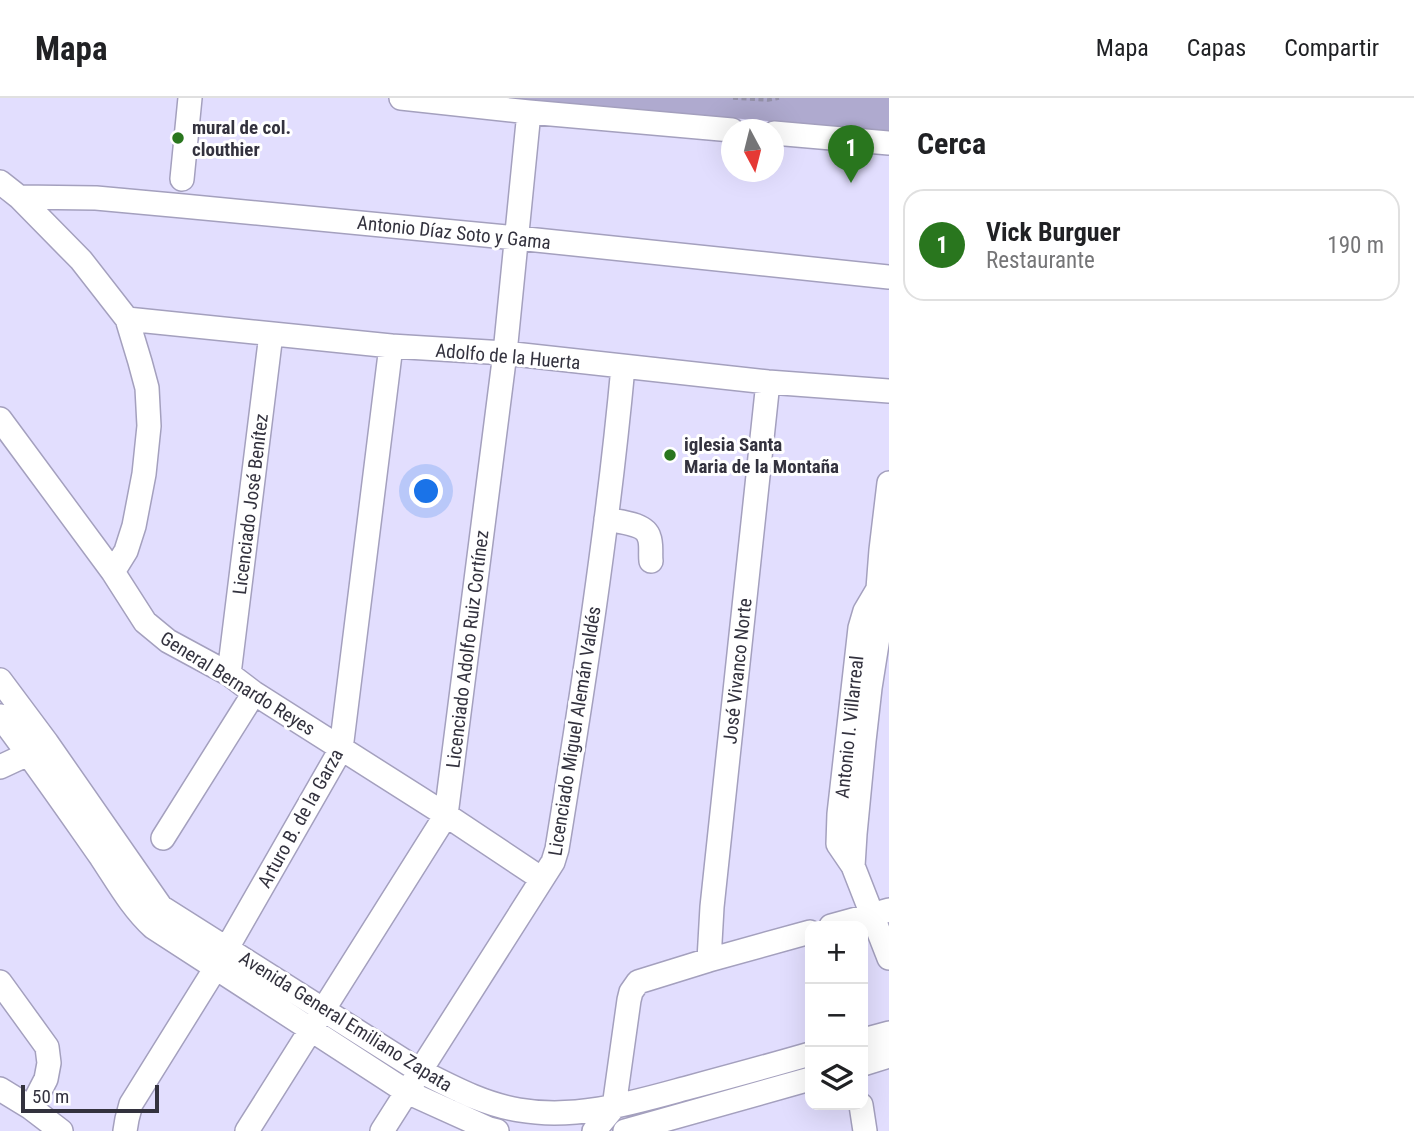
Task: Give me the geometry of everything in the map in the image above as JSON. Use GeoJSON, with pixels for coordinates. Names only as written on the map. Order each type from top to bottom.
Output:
{"type":"FeatureCollection","features":[{"type":"Feature","properties":{"kind":"street"},"geometry":{"type":"LineString","coordinates":[[182,179],[190,98]]}},
{"type":"Feature","properties":{"kind":"street"},"geometry":{"type":"LineString","coordinates":[[401,98],[529,113],[721,129]]}},
{"type":"Feature","properties":{"kind":"street","name":"Licenciado Adolfo Ruiz Cortínez"},"geometry":{"type":"LineString","coordinates":[[247,1131],[446,815],[505,353],[529,113]]}},
{"type":"Feature","properties":{"kind":"street"},"geometry":{"type":"LineString","coordinates":[[784,134],[889,143]]}},
{"type":"Feature","properties":{"kind":"street"},"geometry":{"type":"LineString","coordinates":[[0,182],[19,197],[80,260],[127,319],[147,388],[149,426],[144,474],[134,526],[126,551],[113,572]]}},
{"type":"Feature","properties":{"kind":"street","name":"Antonio Díaz Soto y Gama"},"geometry":{"type":"LineString","coordinates":[[19,197],[96,198],[171,204],[889,277]]}},
{"type":"Feature","properties":{"kind":"street","name":"Adolfo de la Huerta"},"geometry":{"type":"LineString","coordinates":[[127,319],[391,346],[505,353],[768,382],[889,391]]}},
{"type":"Feature","properties":{"kind":"street","name":"Licenciado José Benítez"},"geometry":{"type":"LineString","coordinates":[[229,674],[271,334]]}},
{"type":"Feature","properties":{"kind":"street","name":"Arturo B. de la Garza"},"geometry":{"type":"LineString","coordinates":[[125,1131],[131,1104],[215,969],[341,749],[391,346]]}},
{"type":"Feature","properties":{"kind":"street","name":"Licenciado Miguel Alemán Valdés"},"geometry":{"type":"LineString","coordinates":[[382,1131],[553,862],[585,678],[616,442],[623,367]]}},
{"type":"Feature","properties":{"kind":"street","name":"José Vivanco Norte"},"geometry":{"type":"LineString","coordinates":[[709,960],[712,907],[768,382]]}},
{"type":"Feature","properties":{"kind":"street","name":"General Bernardo Reyes"},"geometry":{"type":"LineString","coordinates":[[0,419],[113,572],[145,622],[168,641],[229,674],[254,693],[542,879]]}},
{"type":"Feature","properties":{"kind":"street","name":"Antonio I. Villarreal"},"geometry":{"type":"LineString","coordinates":[[889,483],[878,589],[878,623],[857,650],[838,827],[838,844],[881,913],[889,958]]}},
{"type":"Feature","properties":{"kind":"street"},"geometry":{"type":"LineString","coordinates":[[606,519],[645,530],[650,539],[651,561]]}},
{"type":"Feature","properties":{"kind":"street","name":"Avenida General Emiliano Zapata"},"geometry":{"type":"LineString","coordinates":[[0,680],[161,907],[420,1070],[463,1093],[488,1103],[520,1110],[583,1112],[614,1107],[805,1055]]}},
{"type":"Feature","properties":{"kind":"street"},"geometry":{"type":"LineString","coordinates":[[163,838],[254,693]]}},
{"type":"Feature","properties":{"kind":"street","name":"Avenida General Emiliano Zapata"},"geometry":{"type":"LineString","coordinates":[[0,716],[146,921],[215,969],[407,1092],[497,1131]]}},
{"type":"Feature","properties":{"kind":"street"},"geometry":{"type":"LineString","coordinates":[[0,767],[28,754]]}},
{"type":"Feature","properties":{"kind":"street"},"geometry":{"type":"LineString","coordinates":[[850,921],[881,913]]}},
{"type":"Feature","properties":{"kind":"street"},"geometry":{"type":"LineString","coordinates":[[594,1131],[614,1107],[629,1000],[638,982],[805,933]]}},
{"type":"Feature","properties":{"kind":"street"},"geometry":{"type":"LineString","coordinates":[[0,982],[47,1047],[49,1063],[46,1079],[30,1108]]}},
{"type":"Feature","properties":{"kind":"street"},"geometry":{"type":"LineString","coordinates":[[868,1039],[889,1033]]}},
{"type":"Feature","properties":{"kind":"street"},"geometry":{"type":"LineString","coordinates":[[868,1062],[889,1056]]}},
{"type":"Feature","properties":{"kind":"street"},"geometry":{"type":"LineString","coordinates":[[625,1131],[805,1080]]}},
{"type":"Feature","properties":{"kind":"street"},"geometry":{"type":"LineString","coordinates":[[0,1089],[61,1131]]}},
{"type":"Feature","properties":{"kind":"street"},"geometry":{"type":"LineString","coordinates":[[862,1110],[865,1131]]}},
{"type":"Feature","properties":{"kind":"path"},"geometry":{"type":"LineString","coordinates":[[733,98],[779,98]]}},
{"type":"Feature","properties":{"kind":"shaded area"},"geometry":{"type":"Polygon","coordinates":[[[494,98],[889,98],[889,131],[784,122],[784,119],[743,119],[494,98]]]}},
{"type":"Feature","properties":{"kind":"place","name":"mural de col. clouthier"},"geometry":{"type":"Point","coordinates":[178,138]}},
{"type":"Feature","properties":{"kind":"place","name":"Vick Burguer"},"geometry":{"type":"Point","coordinates":[851,183]}},
{"type":"Feature","properties":{"kind":"place","name":"iglesia Santa Maria de la Montaña"},"geometry":{"type":"Point","coordinates":[670,455]}}]}
